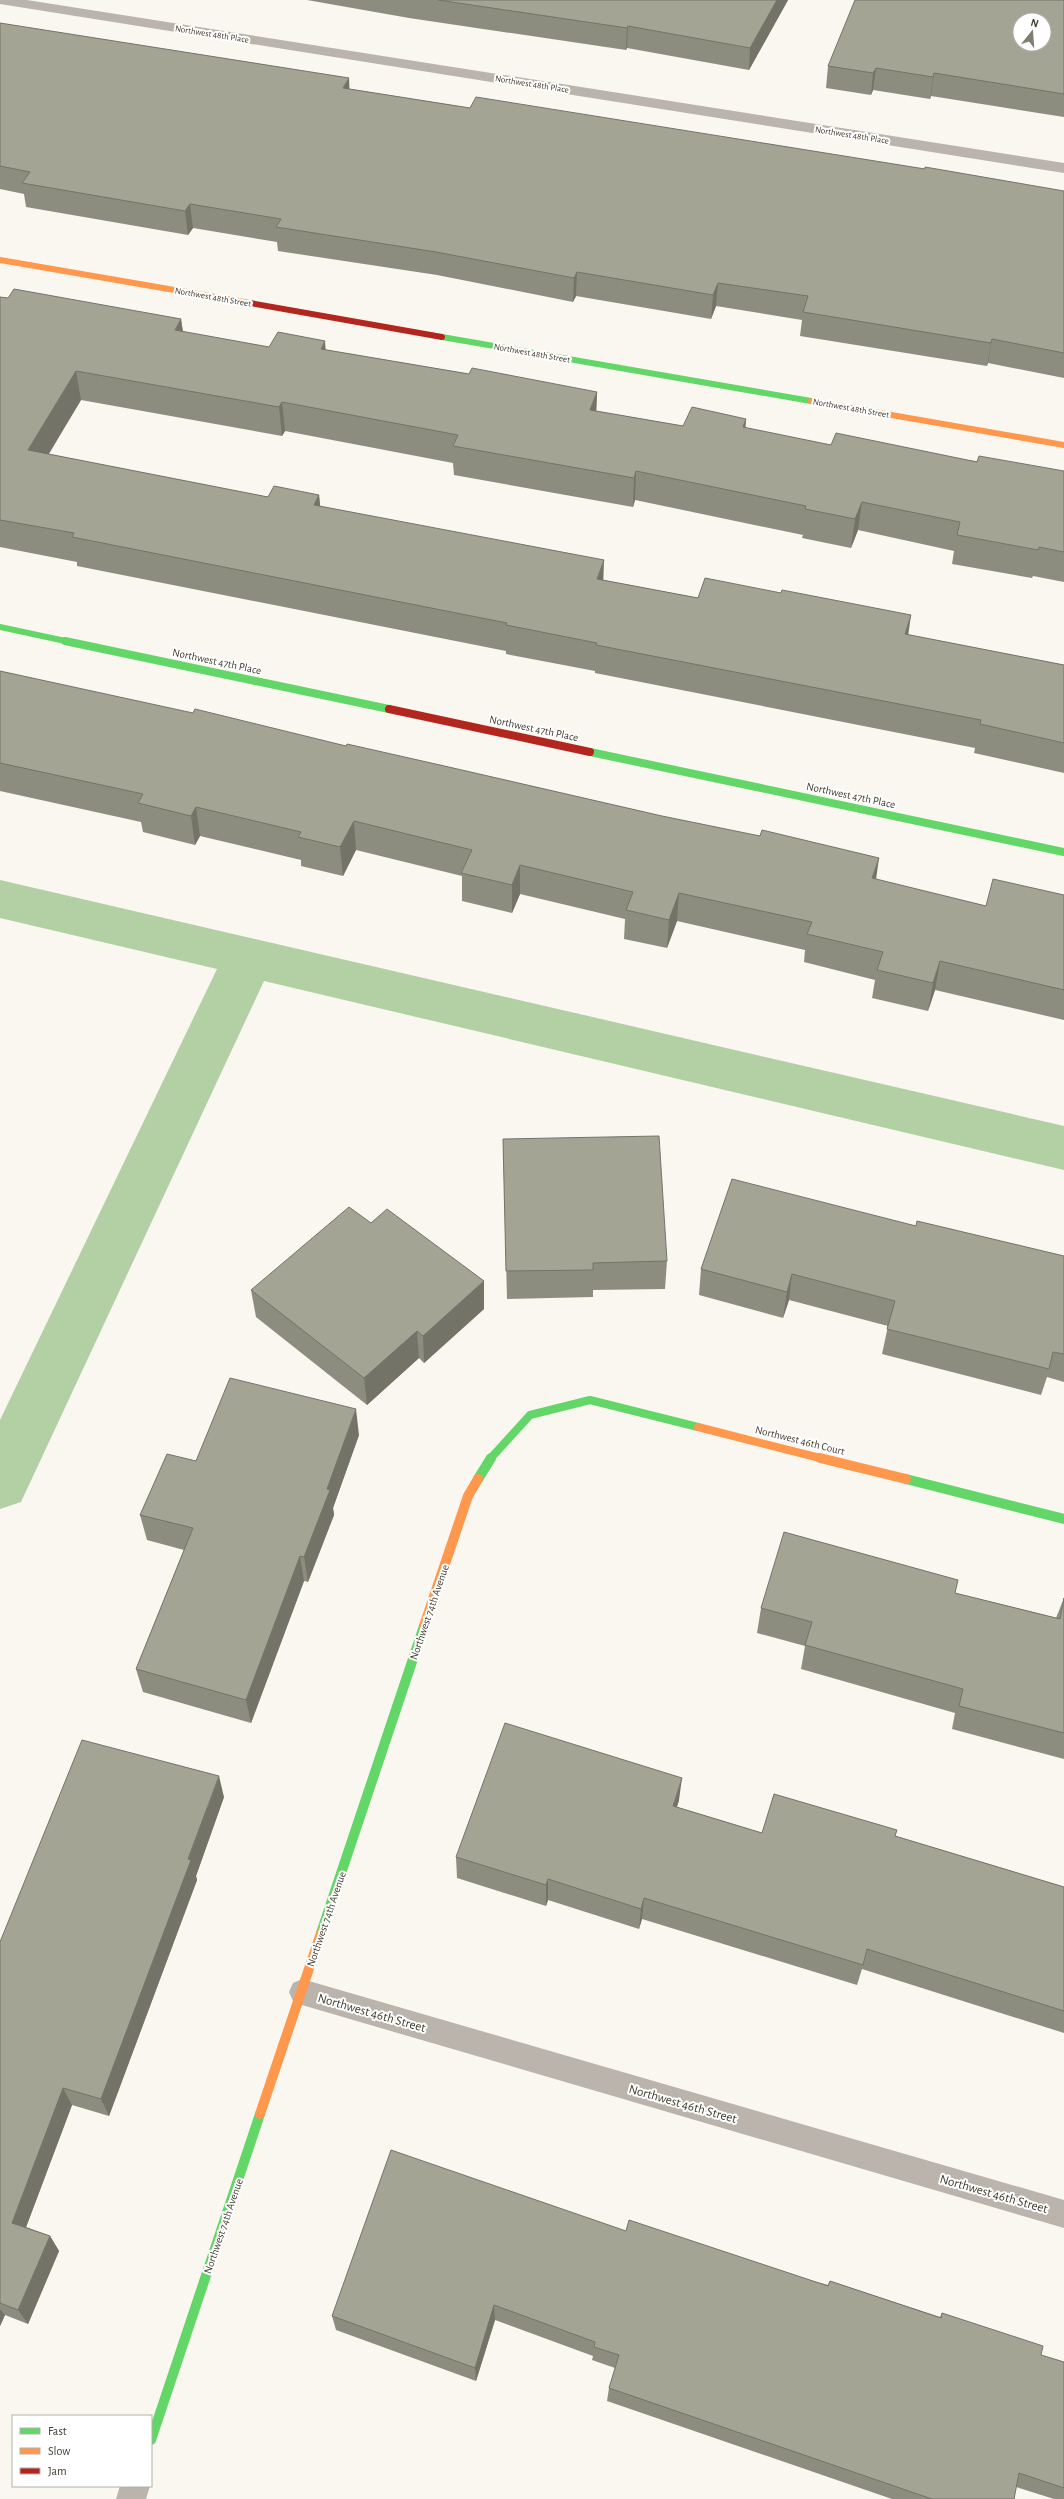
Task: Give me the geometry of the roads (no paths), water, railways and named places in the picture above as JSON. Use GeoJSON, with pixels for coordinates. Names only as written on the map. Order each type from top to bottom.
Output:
{"type":"FeatureCollection","features":[{"type":"Feature","properties":{"kind":"street","name":"Northwest 48th Place"},"geometry":{"type":"LineString","coordinates":[[0,0],[1064,168]]}},
{"type":"Feature","properties":{"kind":"street","name":"Northwest 48th Street"},"geometry":{"type":"LineString","coordinates":[[0,260],[1064,446]]}},
{"type":"Feature","properties":{"kind":"street","name":"Northwest 47th Place"},"geometry":{"type":"LineString","coordinates":[[0,627],[1064,852]]}},
{"type":"Feature","properties":{"kind":"street","name":"Northwest 46th Court"},"geometry":{"type":"LineString","coordinates":[[530,1415],[590,1400],[1064,1519]]}},
{"type":"Feature","properties":{"kind":"street","name":"Northwest 74th Avenue"},"geometry":{"type":"LineString","coordinates":[[152,2437],[468,1496],[492,1454],[530,1415]]}},
{"type":"Feature","properties":{"kind":"street","name":"Northwest 46th Street"},"geometry":{"type":"LineString","coordinates":[[302,1992],[1064,2214]]}},
{"type":"Feature","properties":{"kind":"street"},"geometry":{"type":"LineString","coordinates":[[131,2499],[135,2487]]}},
{"type":"Feature","properties":{"kind":"waterway"},"geometry":{"type":"LineString","coordinates":[[0,899],[249,957]]}},
{"type":"Feature","properties":{"kind":"waterway"},"geometry":{"type":"LineString","coordinates":[[0,1483],[249,957]]}},
{"type":"Feature","properties":{"kind":"waterway"},"geometry":{"type":"LineString","coordinates":[[249,957],[1064,1148]]}}]}
